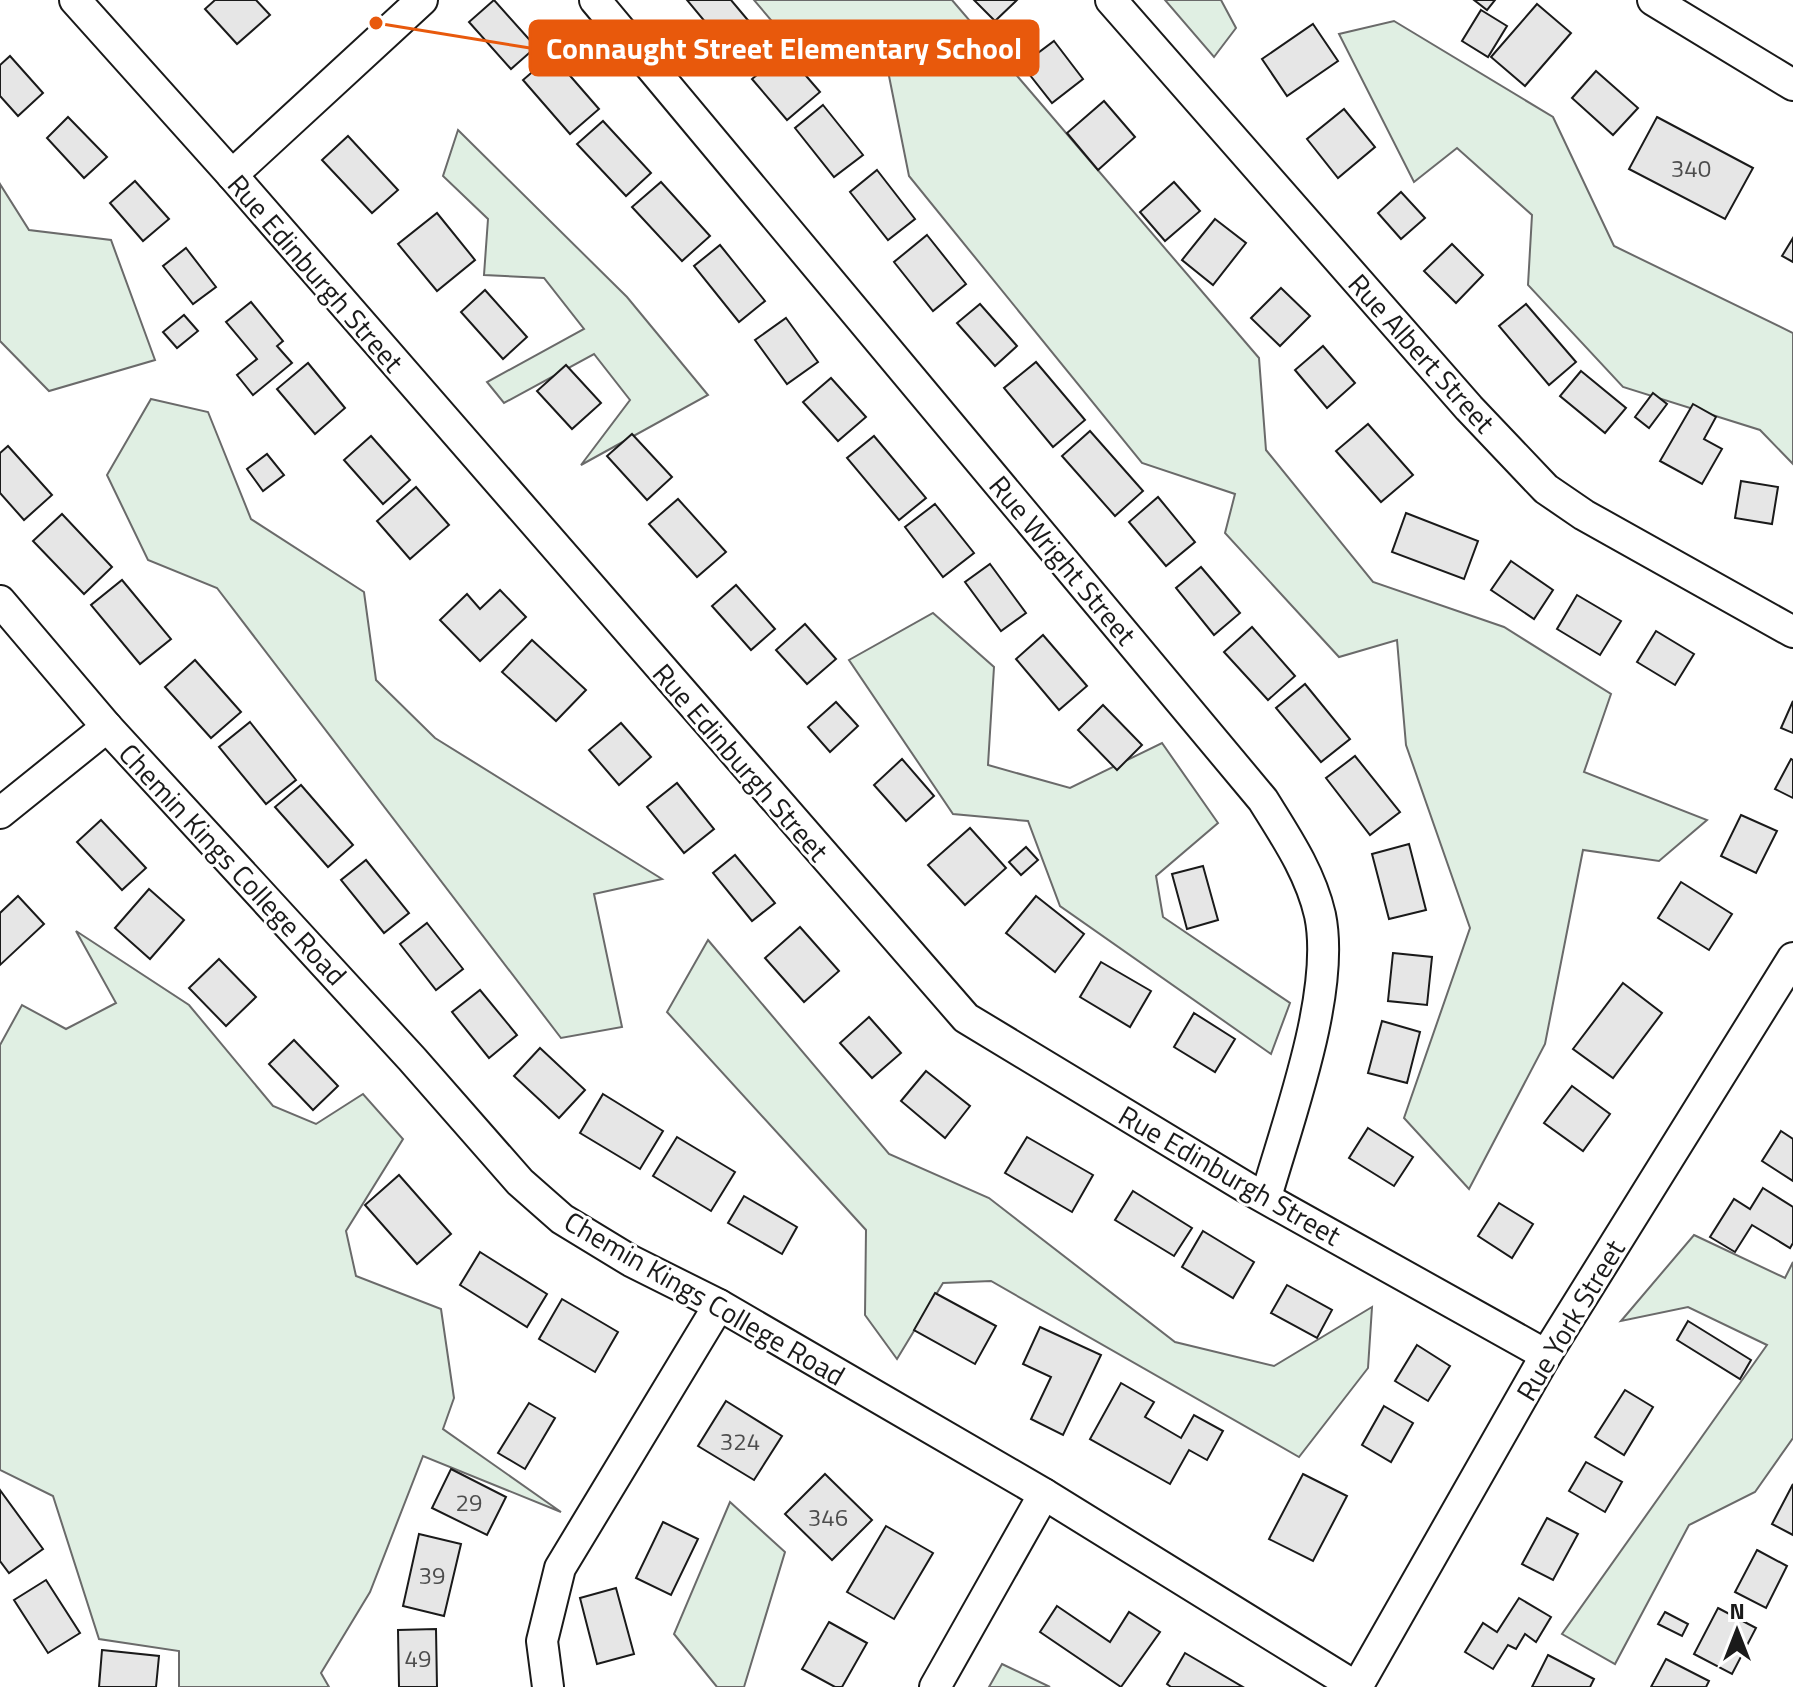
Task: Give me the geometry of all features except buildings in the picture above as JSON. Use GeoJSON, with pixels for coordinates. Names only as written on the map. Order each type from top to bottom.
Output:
{"type":"FeatureCollection","features":[{"type":"Feature","properties":{"kind":"street","name":"Rue Edinburgh Street"},"geometry":{"type":"LineString","coordinates":[[75,0],[232,175],[966,1018],[1266,1197],[1546,1355]]}},
{"type":"Feature","properties":{"kind":"street"},"geometry":{"type":"LineString","coordinates":[[232,175],[422,0]]}},
{"type":"Feature","properties":{"kind":"street","name":"Rue Wright Street"},"geometry":{"type":"LineString","coordinates":[[595,0],[1263,800],[1301,859],[1320,916],[1324,964],[1317,1011],[1266,1197]]}},
{"type":"Feature","properties":{"kind":"street","name":"Rue Albert Street"},"geometry":{"type":"LineString","coordinates":[[1111,0],[1469,408],[1546,489],[1584,515],[1793,632]]}},
{"type":"Feature","properties":{"kind":"street"},"geometry":{"type":"LineString","coordinates":[[1653,0],[1793,85]]}},
{"type":"Feature","properties":{"kind":"street","name":"Chemin Kings College Road"},"geometry":{"type":"LineString","coordinates":[[0,601],[107,727],[412,1059],[520,1182],[562,1219],[631,1261],[719,1305],[1044,1494],[1356,1687]]}},
{"type":"Feature","properties":{"kind":"street"},"geometry":{"type":"LineString","coordinates":[[0,813],[107,727]]}},
{"type":"Feature","properties":{"kind":"street","name":"Rue York Street"},"geometry":{"type":"LineString","coordinates":[[1356,1687],[1546,1355],[1793,958]]}},
{"type":"Feature","properties":{"kind":"street"},"geometry":{"type":"LineString","coordinates":[[548,1687],[542,1641],[560,1568],[719,1305]]}},
{"type":"Feature","properties":{"kind":"street"},"geometry":{"type":"LineString","coordinates":[[935,1687],[1044,1494]]}},
{"type":"Feature","properties":{"kind":"green space"},"geometry":{"type":"Polygon","coordinates":[[[754,0],[952,0],[1259,358],[1266,450],[1373,582],[1504,627],[1611,694],[1584,772],[1707,820],[1659,861],[1583,850],[1545,1044],[1469,1189],[1404,1118],[1470,928],[1406,745],[1397,640],[1339,657],[1225,533],[1235,494],[1142,463],[909,176],[883,46],[810,66],[754,0]]]}},
{"type":"Feature","properties":{"kind":"green space"},"geometry":{"type":"Polygon","coordinates":[[[1165,0],[1221,0],[1236,28],[1214,57],[1165,0]]]}},
{"type":"Feature","properties":{"kind":"green space"},"geometry":{"type":"Polygon","coordinates":[[[1394,21],[1553,117],[1614,246],[1793,333],[1793,464],[1760,430],[1623,387],[1528,285],[1532,215],[1457,148],[1414,182],[1339,34],[1394,21]]]}},
{"type":"Feature","properties":{"kind":"green space"},"geometry":{"type":"Polygon","coordinates":[[[458,130],[627,297],[708,395],[581,465],[630,400],[594,354],[504,403],[487,382],[584,329],[544,278],[484,275],[488,219],[443,176],[458,130]]]}},
{"type":"Feature","properties":{"kind":"green space"},"geometry":{"type":"Polygon","coordinates":[[[0,184],[29,230],[111,240],[155,360],[49,391],[0,341],[0,184]]]}},
{"type":"Feature","properties":{"kind":"green space"},"geometry":{"type":"Polygon","coordinates":[[[151,399],[208,412],[251,519],[364,592],[376,680],[435,738],[662,879],[594,894],[622,1027],[561,1038],[217,588],[148,560],[107,475],[151,399]]]}},
{"type":"Feature","properties":{"kind":"green space"},"geometry":{"type":"Polygon","coordinates":[[[933,613],[994,667],[988,765],[1070,788],[1162,743],[1218,823],[1156,876],[1163,917],[1290,1003],[1271,1054],[1060,906],[1028,821],[953,814],[849,660],[933,613]]]}},
{"type":"Feature","properties":{"kind":"green space"},"geometry":{"type":"Polygon","coordinates":[[[76,931],[189,1005],[273,1106],[316,1124],[363,1094],[403,1139],[346,1231],[356,1276],[441,1309],[454,1398],[443,1429],[561,1512],[423,1456],[370,1592],[321,1673],[329,1687],[179,1687],[179,1651],[99,1639],[53,1496],[0,1470],[0,1045],[22,1005],[66,1029],[116,1003],[76,931]]]}},
{"type":"Feature","properties":{"kind":"green space"},"geometry":{"type":"Polygon","coordinates":[[[708,940],[889,1154],[989,1198],[1175,1342],[1274,1366],[1372,1307],[1368,1368],[1299,1457],[991,1281],[943,1283],[897,1359],[865,1315],[866,1230],[667,1012],[708,940]]]}},
{"type":"Feature","properties":{"kind":"green space"},"geometry":{"type":"Polygon","coordinates":[[[1694,1235],[1785,1278],[1793,1262],[1793,1438],[1755,1492],[1689,1525],[1615,1664],[1562,1634],[1767,1345],[1688,1307],[1621,1321],[1694,1235]]]}},
{"type":"Feature","properties":{"kind":"green space"},"geometry":{"type":"Polygon","coordinates":[[[730,1502],[785,1552],[744,1687],[717,1687],[674,1634],[730,1502]]]}},
{"type":"Feature","properties":{"kind":"green space"},"geometry":{"type":"Polygon","coordinates":[[[1002,1664],[1050,1687],[989,1687],[1002,1664]]]}},
{"type":"Feature","properties":{"kind":"place","name":"Connaught Street Elementary School"},"geometry":{"type":"Point","coordinates":[376,23]}}]}
